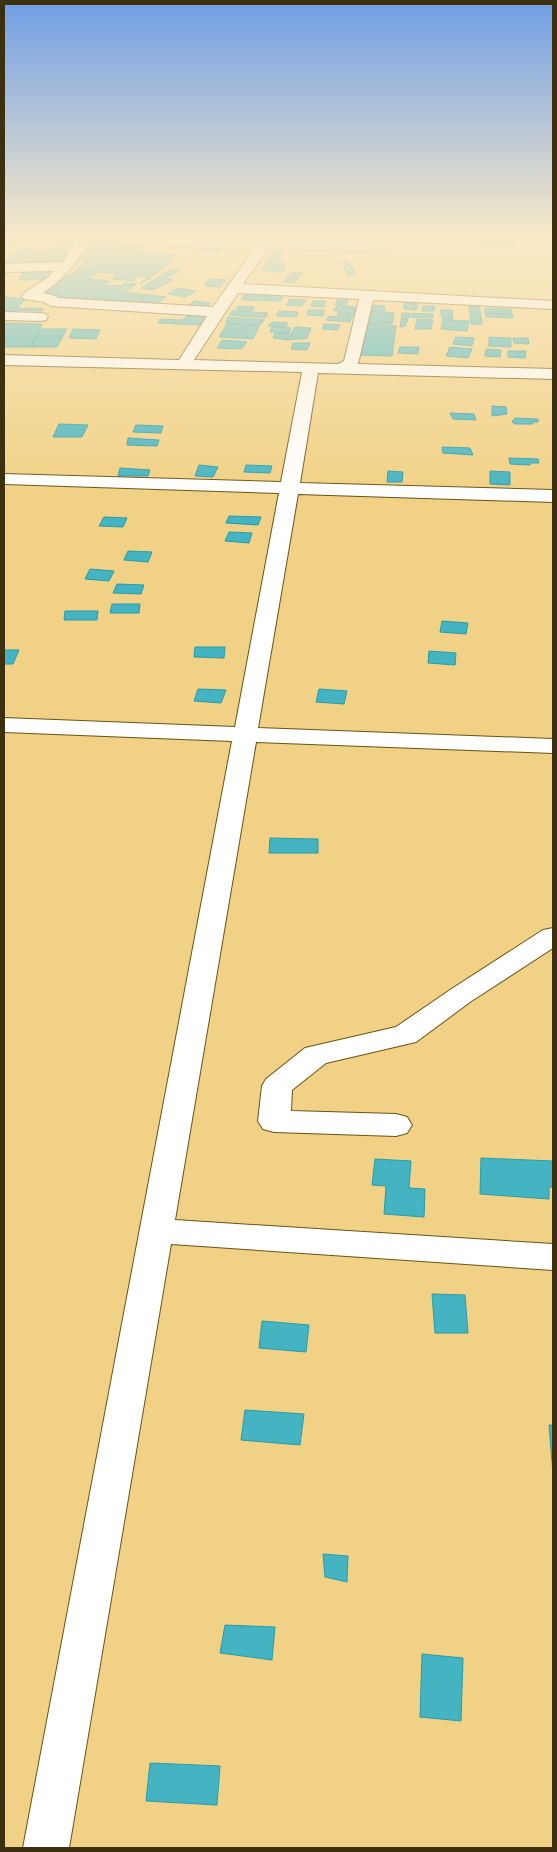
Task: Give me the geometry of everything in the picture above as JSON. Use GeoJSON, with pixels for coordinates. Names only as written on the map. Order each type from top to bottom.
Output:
{"type":"FeatureCollection","features":[{"type":"Feature","properties":{"kind":"street"},"geometry":{"type":"LineString","coordinates":[[183,365],[210,323]]}},
{"type":"Feature","properties":{"kind":"street"},"geometry":{"type":"LineString","coordinates":[[326,368],[351,363],[360,323]]}},
{"type":"Feature","properties":{"kind":"street"},"geometry":{"type":"LineString","coordinates":[[4,360],[553,374]]}},
{"type":"Feature","properties":{"kind":"street"},"geometry":{"type":"LineString","coordinates":[[46,1848],[290,488],[326,368]]}},
{"type":"Feature","properties":{"kind":"street"},"geometry":{"type":"LineString","coordinates":[[4,479],[553,496]]}},
{"type":"Feature","properties":{"kind":"street"},"geometry":{"type":"LineString","coordinates":[[4,725],[553,746]]}},
{"type":"Feature","properties":{"kind":"street"},"geometry":{"type":"LineString","coordinates":[[396,1125],[274,1120],[277,1086],[316,1055],[405,1035],[460,996],[553,936]]}},
{"type":"Feature","properties":{"kind":"street"},"geometry":{"type":"LineString","coordinates":[[157,1231],[553,1256]]}},
{"type":"Feature","properties":{"kind":"building"},"geometry":{"type":"Polygon","coordinates":[[[4,323],[42,324],[31,347],[4,347],[4,323]]]}},
{"type":"Feature","properties":{"kind":"building"},"geometry":{"type":"Polygon","coordinates":[[[167,323],[201,323],[200,325],[167,323]]]}},
{"type":"Feature","properties":{"kind":"building"},"geometry":{"type":"Polygon","coordinates":[[[233,323],[261,323],[260,325],[233,323]]]}},
{"type":"Feature","properties":{"kind":"building"},"geometry":{"type":"Polygon","coordinates":[[[271,323],[288,323],[286,327],[268,326],[271,323]]]}},
{"type":"Feature","properties":{"kind":"building"},"geometry":{"type":"Polygon","coordinates":[[[401,323],[406,323],[405,326],[400,327],[401,323]]]}},
{"type":"Feature","properties":{"kind":"building"},"geometry":{"type":"Polygon","coordinates":[[[416,323],[432,323],[431,329],[415,329],[416,323]]]}},
{"type":"Feature","properties":{"kind":"building"},"geometry":{"type":"Polygon","coordinates":[[[442,323],[469,323],[467,331],[441,329],[442,323]]]}},
{"type":"Feature","properties":{"kind":"building"},"geometry":{"type":"Polygon","coordinates":[[[227,324],[259,326],[253,339],[219,337],[227,324]]]}},
{"type":"Feature","properties":{"kind":"building"},"geometry":{"type":"Polygon","coordinates":[[[324,324],[340,325],[337,330],[322,329],[324,324]]]}},
{"type":"Feature","properties":{"kind":"building"},"geometry":{"type":"Polygon","coordinates":[[[364,324],[396,326],[392,356],[361,355],[364,324]]]}},
{"type":"Feature","properties":{"kind":"building"},"geometry":{"type":"Polygon","coordinates":[[[272,327],[291,328],[289,333],[270,332],[272,327]]]}},
{"type":"Feature","properties":{"kind":"building"},"geometry":{"type":"Polygon","coordinates":[[[295,327],[311,328],[307,338],[287,340],[273,338],[275,333],[291,334],[295,327]]]}},
{"type":"Feature","properties":{"kind":"building"},"geometry":{"type":"Polygon","coordinates":[[[40,329],[67,329],[62,338],[36,338],[40,329]]]}},
{"type":"Feature","properties":{"kind":"building"},"geometry":{"type":"Polygon","coordinates":[[[73,329],[100,330],[96,339],[69,338],[73,329]]]}},
{"type":"Feature","properties":{"kind":"building"},"geometry":{"type":"Polygon","coordinates":[[[456,337],[474,338],[472,346],[453,344],[456,337]]]}},
{"type":"Feature","properties":{"kind":"building"},"geometry":{"type":"Polygon","coordinates":[[[489,337],[511,338],[511,347],[489,346],[489,337]]]}},
{"type":"Feature","properties":{"kind":"building"},"geometry":{"type":"Polygon","coordinates":[[[36,338],[62,338],[57,347],[31,347],[36,338]]]}},
{"type":"Feature","properties":{"kind":"building"},"geometry":{"type":"Polygon","coordinates":[[[513,338],[528,338],[529,344],[514,343],[513,338]]]}},
{"type":"Feature","properties":{"kind":"building"},"geometry":{"type":"Polygon","coordinates":[[[222,340],[247,342],[241,349],[217,348],[222,340]]]}},
{"type":"Feature","properties":{"kind":"building"},"geometry":{"type":"Polygon","coordinates":[[[293,343],[310,343],[307,350],[291,349],[293,343]]]}},
{"type":"Feature","properties":{"kind":"building"},"geometry":{"type":"Polygon","coordinates":[[[400,347],[419,347],[418,354],[398,353],[400,347]]]}},
{"type":"Feature","properties":{"kind":"building"},"geometry":{"type":"Polygon","coordinates":[[[450,347],[472,349],[468,358],[446,356],[450,347]]]}},
{"type":"Feature","properties":{"kind":"building"},"geometry":{"type":"Polygon","coordinates":[[[486,349],[501,350],[500,357],[485,356],[486,349]]]}},
{"type":"Feature","properties":{"kind":"building"},"geometry":{"type":"Polygon","coordinates":[[[508,351],[526,351],[525,358],[508,357],[508,351]]]}},
{"type":"Feature","properties":{"kind":"building"},"geometry":{"type":"Polygon","coordinates":[[[492,406],[506,407],[507,414],[492,416],[492,406]]]}},
{"type":"Feature","properties":{"kind":"building"},"geometry":{"type":"Polygon","coordinates":[[[450,413],[474,414],[476,420],[453,419],[450,413]]]}},
{"type":"Feature","properties":{"kind":"building"},"geometry":{"type":"Polygon","coordinates":[[[515,418],[538,419],[538,422],[532,422],[533,424],[515,424],[512,422],[515,418]]]}},
{"type":"Feature","properties":{"kind":"building"},"geometry":{"type":"Polygon","coordinates":[[[59,424],[88,425],[82,437],[53,437],[59,424]]]}},
{"type":"Feature","properties":{"kind":"building"},"geometry":{"type":"Polygon","coordinates":[[[136,425],[163,426],[161,433],[133,432],[136,425]]]}},
{"type":"Feature","properties":{"kind":"building"},"geometry":{"type":"Polygon","coordinates":[[[128,438],[159,440],[157,446],[127,445],[128,438]]]}},
{"type":"Feature","properties":{"kind":"building"},"geometry":{"type":"Polygon","coordinates":[[[442,447],[470,448],[473,455],[443,453],[442,447]]]}},
{"type":"Feature","properties":{"kind":"building"},"geometry":{"type":"Polygon","coordinates":[[[509,458],[538,459],[539,463],[530,463],[530,465],[510,464],[509,458]]]}},
{"type":"Feature","properties":{"kind":"building"},"geometry":{"type":"Polygon","coordinates":[[[199,465],[218,467],[213,477],[195,476],[199,465]]]}},
{"type":"Feature","properties":{"kind":"building"},"geometry":{"type":"Polygon","coordinates":[[[246,465],[272,466],[270,473],[244,472],[246,465]]]}},
{"type":"Feature","properties":{"kind":"building"},"geometry":{"type":"Polygon","coordinates":[[[120,468],[150,470],[148,476],[118,476],[120,468]]]}},
{"type":"Feature","properties":{"kind":"building"},"geometry":{"type":"Polygon","coordinates":[[[388,471],[403,472],[402,482],[387,482],[388,471]]]}},
{"type":"Feature","properties":{"kind":"building"},"geometry":{"type":"Polygon","coordinates":[[[490,471],[510,472],[510,485],[490,484],[490,471]]]}},
{"type":"Feature","properties":{"kind":"building"},"geometry":{"type":"Polygon","coordinates":[[[229,516],[261,517],[258,525],[226,523],[229,516]]]}},
{"type":"Feature","properties":{"kind":"building"},"geometry":{"type":"Polygon","coordinates":[[[104,517],[127,518],[123,527],[99,526],[104,517]]]}},
{"type":"Feature","properties":{"kind":"building"},"geometry":{"type":"Polygon","coordinates":[[[229,532],[252,533],[249,543],[225,541],[229,532]]]}},
{"type":"Feature","properties":{"kind":"building"},"geometry":{"type":"Polygon","coordinates":[[[128,551],[152,552],[148,562],[124,560],[128,551]]]}},
{"type":"Feature","properties":{"kind":"building"},"geometry":{"type":"Polygon","coordinates":[[[90,569],[114,571],[109,581],[85,579],[90,569]]]}},
{"type":"Feature","properties":{"kind":"building"},"geometry":{"type":"Polygon","coordinates":[[[117,584],[144,585],[141,594],[113,593],[117,584]]]}},
{"type":"Feature","properties":{"kind":"building"},"geometry":{"type":"Polygon","coordinates":[[[112,604],[140,604],[139,613],[110,613],[112,604]]]}},
{"type":"Feature","properties":{"kind":"building"},"geometry":{"type":"Polygon","coordinates":[[[65,611],[98,611],[97,620],[64,620],[65,611]]]}},
{"type":"Feature","properties":{"kind":"building"},"geometry":{"type":"Polygon","coordinates":[[[442,621],[468,623],[466,634],[440,632],[442,621]]]}},
{"type":"Feature","properties":{"kind":"building"},"geometry":{"type":"Polygon","coordinates":[[[195,647],[225,647],[224,658],[194,657],[195,647]]]}},
{"type":"Feature","properties":{"kind":"building"},"geometry":{"type":"Polygon","coordinates":[[[4,650],[19,650],[13,664],[4,664],[4,650]]]}},
{"type":"Feature","properties":{"kind":"building"},"geometry":{"type":"Polygon","coordinates":[[[429,651],[456,653],[455,665],[428,663],[429,651]]]}},
{"type":"Feature","properties":{"kind":"building"},"geometry":{"type":"Polygon","coordinates":[[[198,689],[226,690],[221,703],[194,701],[198,689]]]}},
{"type":"Feature","properties":{"kind":"building"},"geometry":{"type":"Polygon","coordinates":[[[319,689],[347,691],[344,704],[316,702],[319,689]]]}},
{"type":"Feature","properties":{"kind":"building"},"geometry":{"type":"Polygon","coordinates":[[[270,838],[318,839],[318,853],[269,853],[270,838]]]}},
{"type":"Feature","properties":{"kind":"building"},"geometry":{"type":"Polygon","coordinates":[[[481,1158],[553,1161],[553,1187],[549,1187],[549,1199],[480,1194],[481,1158]]]}},
{"type":"Feature","properties":{"kind":"building"},"geometry":{"type":"Polygon","coordinates":[[[375,1159],[411,1161],[409,1188],[425,1189],[424,1217],[384,1214],[386,1186],[372,1185],[375,1159]]]}},
{"type":"Feature","properties":{"kind":"building"},"geometry":{"type":"Polygon","coordinates":[[[432,1294],[465,1295],[468,1333],[435,1333],[432,1294]]]}},
{"type":"Feature","properties":{"kind":"building"},"geometry":{"type":"Polygon","coordinates":[[[262,1321],[309,1325],[306,1352],[259,1348],[262,1321]]]}},
{"type":"Feature","properties":{"kind":"building"},"geometry":{"type":"Polygon","coordinates":[[[245,1410],[304,1414],[300,1445],[241,1440],[245,1410]]]}},
{"type":"Feature","properties":{"kind":"building"},"geometry":{"type":"Polygon","coordinates":[[[549,1425],[553,1425],[553,1474],[549,1425]]]}},
{"type":"Feature","properties":{"kind":"building"},"geometry":{"type":"Polygon","coordinates":[[[323,1554],[348,1556],[347,1582],[325,1577],[323,1554]]]}},
{"type":"Feature","properties":{"kind":"building"},"geometry":{"type":"Polygon","coordinates":[[[225,1625],[275,1627],[272,1660],[220,1653],[225,1625]]]}},
{"type":"Feature","properties":{"kind":"building"},"geometry":{"type":"Polygon","coordinates":[[[422,1654],[463,1658],[461,1721],[420,1717],[422,1654]]]}},
{"type":"Feature","properties":{"kind":"building"},"geometry":{"type":"Polygon","coordinates":[[[150,1763],[220,1766],[217,1805],[146,1801],[150,1763]]]}}]}
